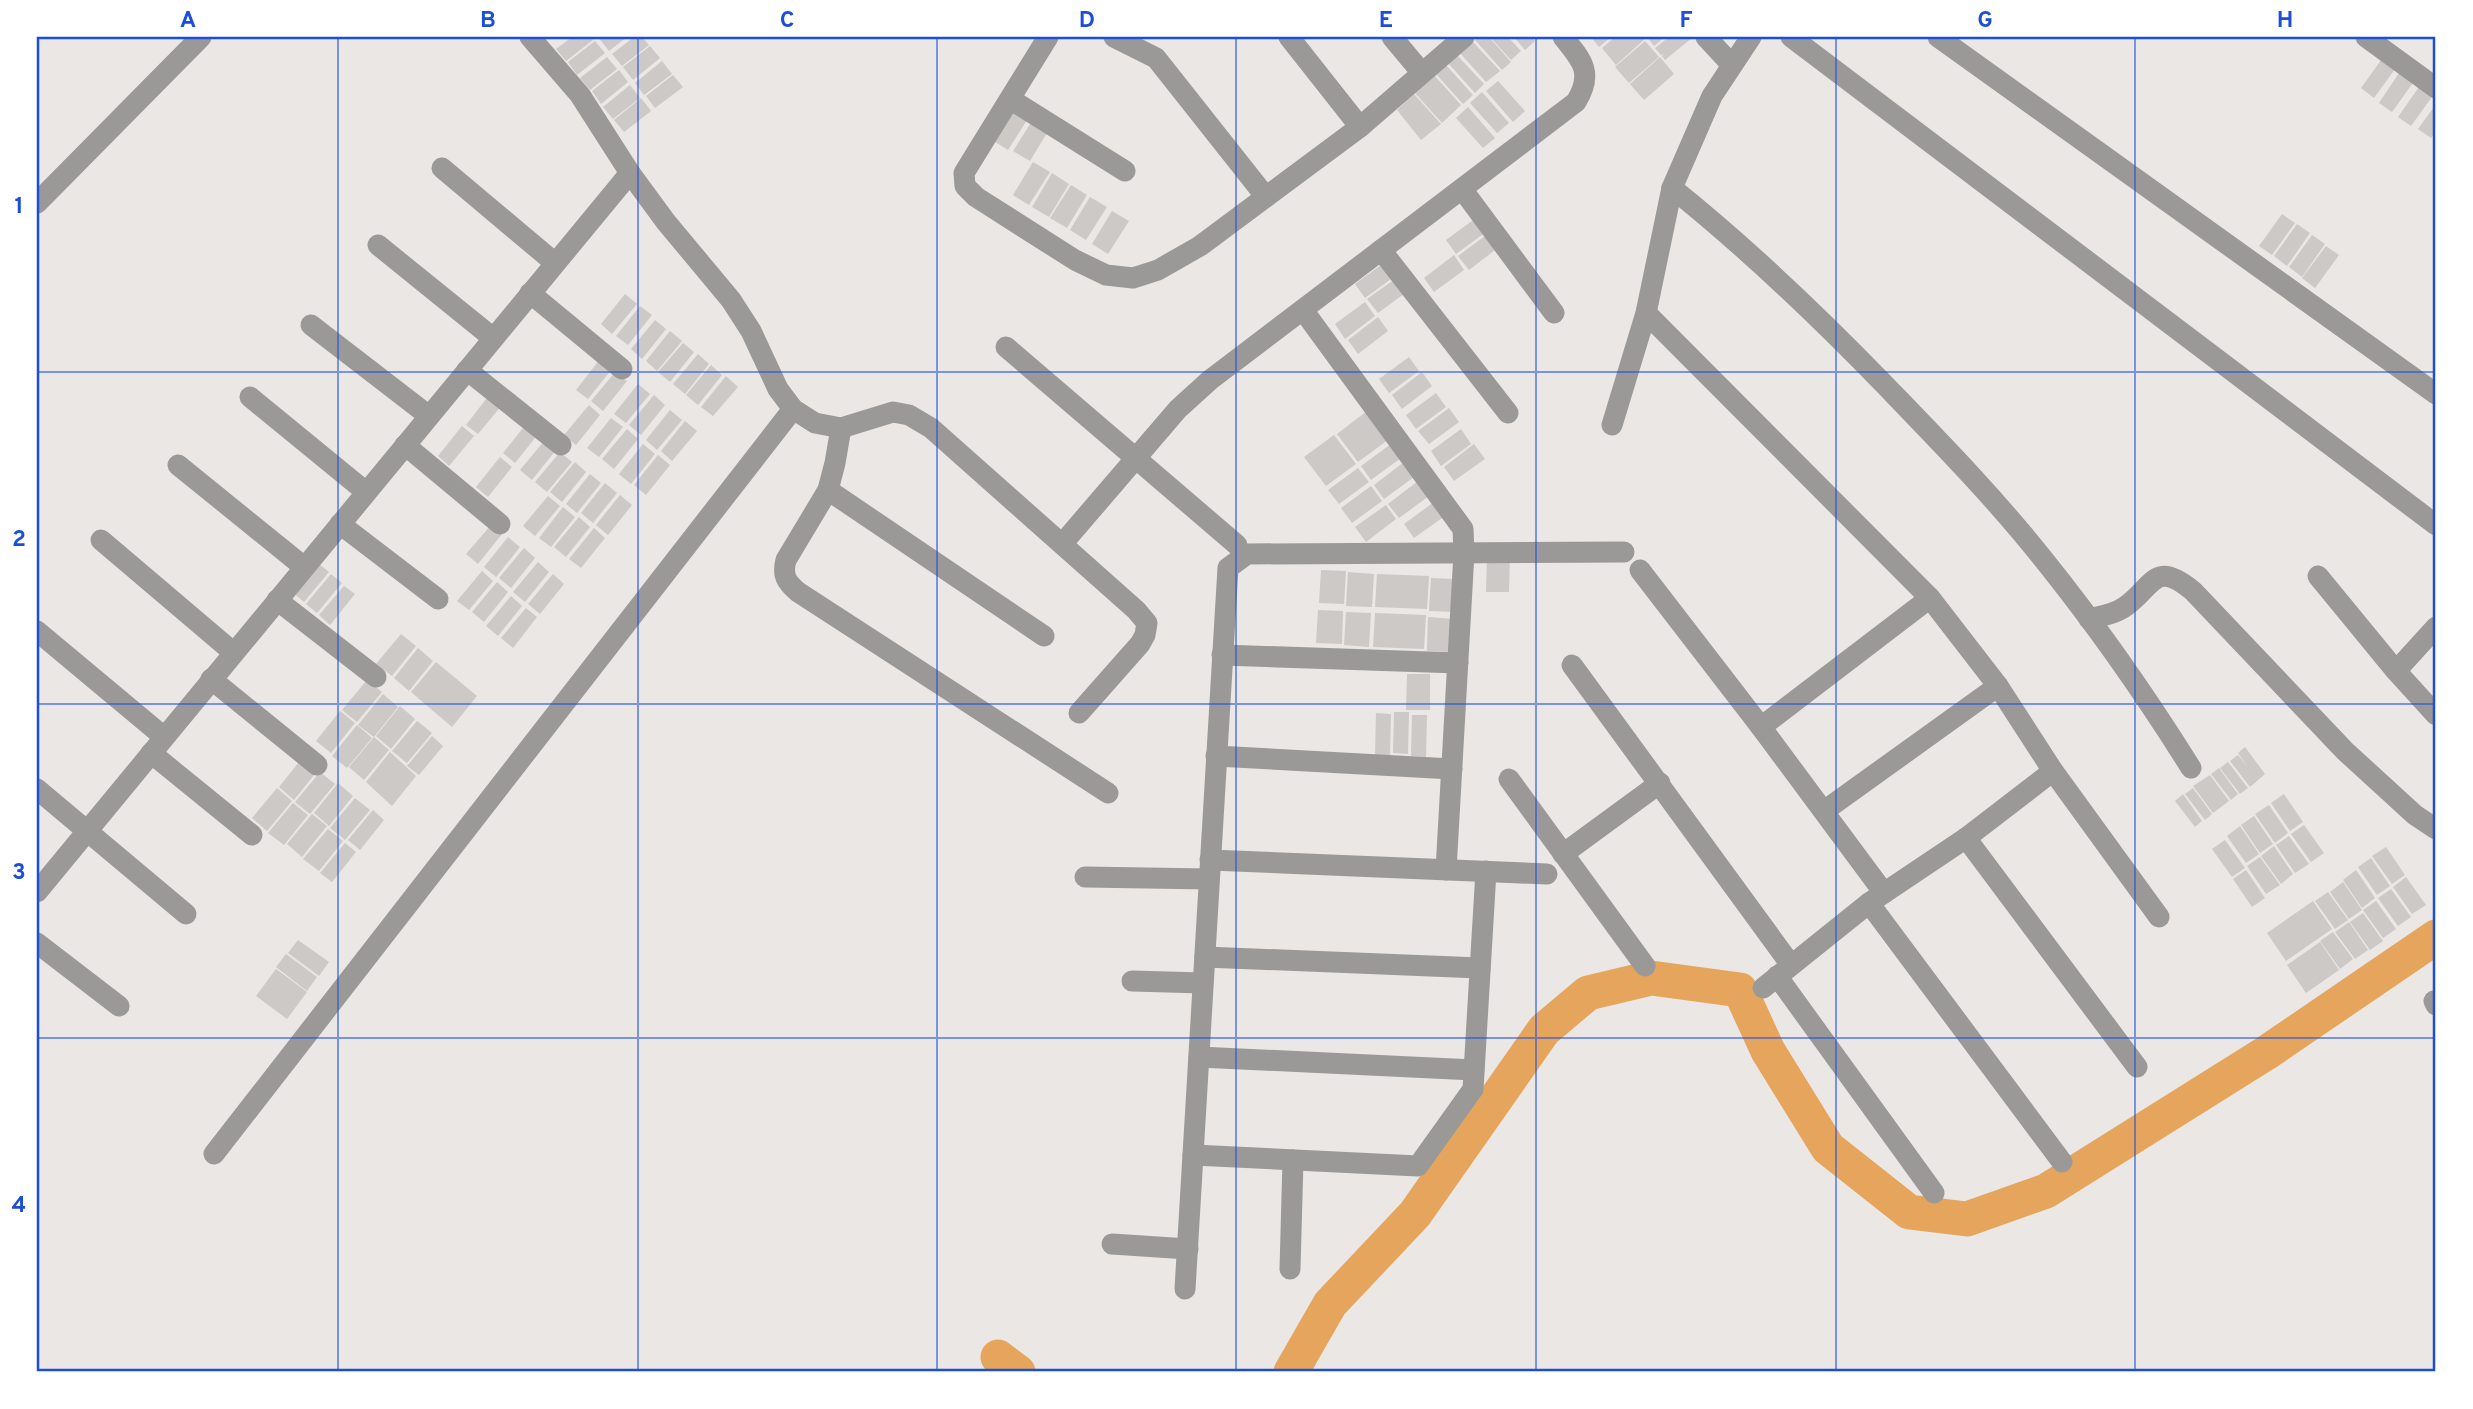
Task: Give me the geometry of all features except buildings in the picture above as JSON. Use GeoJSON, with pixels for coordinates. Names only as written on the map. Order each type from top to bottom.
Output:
{"type":"FeatureCollection","features":[{"type":"Feature","properties":{"kind":"street"},"geometry":{"type":"LineString","coordinates":[[37,203],[201,37]]}},
{"type":"Feature","properties":{"kind":"street"},"geometry":{"type":"LineString","coordinates":[[530,37],[580,95],[630,173],[666,222],[731,300],[751,331],[778,389],[793,409],[815,424],[841,428],[893,412],[909,415],[931,428],[1063,543],[1147,623],[1140,644],[1079,713]]}},
{"type":"Feature","properties":{"kind":"street"},"geometry":{"type":"LineString","coordinates":[[1048,37],[964,173],[965,186],[976,197],[1075,260],[1106,275],[1133,278],[1158,270],[1200,246],[1360,127],[1464,37]]}},
{"type":"Feature","properties":{"kind":"street"},"geometry":{"type":"LineString","coordinates":[[1114,37],[1156,58],[1266,197]]}},
{"type":"Feature","properties":{"kind":"street"},"geometry":{"type":"LineString","coordinates":[[1289,37],[1360,127]]}},
{"type":"Feature","properties":{"kind":"street"},"geometry":{"type":"LineString","coordinates":[[1392,37],[1422,73]]}},
{"type":"Feature","properties":{"kind":"street"},"geometry":{"type":"LineString","coordinates":[[1063,543],[1134,457],[1202,387],[1576,102],[1583,90],[1586,75],[1581,59],[1563,37]]}},
{"type":"Feature","properties":{"kind":"street"},"geometry":{"type":"LineString","coordinates":[[1706,37],[1731,64]]}},
{"type":"Feature","properties":{"kind":"street"},"geometry":{"type":"LineString","coordinates":[[1612,425],[1646,313],[1672,188],[1712,96],[1751,37]]}},
{"type":"Feature","properties":{"kind":"street"},"geometry":{"type":"LineString","coordinates":[[1791,37],[2436,525]]}},
{"type":"Feature","properties":{"kind":"street"},"geometry":{"type":"LineString","coordinates":[[1938,37],[2436,394]]}},
{"type":"Feature","properties":{"kind":"street"},"geometry":{"type":"LineString","coordinates":[[2366,37],[2436,88]]}},
{"type":"Feature","properties":{"kind":"street"},"geometry":{"type":"LineString","coordinates":[[1010,99],[1125,171]]}},
{"type":"Feature","properties":{"kind":"street"},"geometry":{"type":"LineString","coordinates":[[442,168],[555,262]]}},
{"type":"Feature","properties":{"kind":"street"},"geometry":{"type":"LineString","coordinates":[[37,892],[630,173]]}},
{"type":"Feature","properties":{"kind":"street"},"geometry":{"type":"LineString","coordinates":[[1672,188],[1740,244],[1812,310],[1919,419],[2043,558],[2147,697],[2191,768]]}},
{"type":"Feature","properties":{"kind":"street"},"geometry":{"type":"LineString","coordinates":[[1462,189],[1554,313]]}},
{"type":"Feature","properties":{"kind":"street"},"geometry":{"type":"LineString","coordinates":[[378,245],[493,338]]}},
{"type":"Feature","properties":{"kind":"street"},"geometry":{"type":"LineString","coordinates":[[1381,250],[1508,413]]}},
{"type":"Feature","properties":{"kind":"street"},"geometry":{"type":"LineString","coordinates":[[530,293],[622,369]]}},
{"type":"Feature","properties":{"kind":"street"},"geometry":{"type":"LineString","coordinates":[[1303,310],[1463,529],[1464,553],[1446,870]]}},
{"type":"Feature","properties":{"kind":"street"},"geometry":{"type":"LineString","coordinates":[[1646,313],[1930,598],[1998,686],[2053,771],[2159,917]]}},
{"type":"Feature","properties":{"kind":"street"},"geometry":{"type":"LineString","coordinates":[[311,324],[429,416]]}},
{"type":"Feature","properties":{"kind":"street"},"geometry":{"type":"LineString","coordinates":[[1006,347],[1237,545]]}},
{"type":"Feature","properties":{"kind":"street"},"geometry":{"type":"LineString","coordinates":[[467,370],[561,445]]}},
{"type":"Feature","properties":{"kind":"street"},"geometry":{"type":"LineString","coordinates":[[250,397],[366,492]]}},
{"type":"Feature","properties":{"kind":"street"},"geometry":{"type":"LineString","coordinates":[[214,1154],[793,409]]}},
{"type":"Feature","properties":{"kind":"street"},"geometry":{"type":"LineString","coordinates":[[841,428],[828,489],[786,560],[783,572],[788,583],[1108,793]]}},
{"type":"Feature","properties":{"kind":"street"},"geometry":{"type":"LineString","coordinates":[[405,445],[500,524]]}},
{"type":"Feature","properties":{"kind":"street"},"geometry":{"type":"LineString","coordinates":[[178,466],[304,567]]}},
{"type":"Feature","properties":{"kind":"street"},"geometry":{"type":"LineString","coordinates":[[828,489],[1044,636]]}},
{"type":"Feature","properties":{"kind":"street"},"geometry":{"type":"LineString","coordinates":[[340,524],[438,599]]}},
{"type":"Feature","properties":{"kind":"street"},"geometry":{"type":"LineString","coordinates":[[101,540],[234,653]]}},
{"type":"Feature","properties":{"kind":"street"},"geometry":{"type":"LineString","coordinates":[[1185,1289],[1228,568],[1247,554],[1623,552]]}},
{"type":"Feature","properties":{"kind":"street"},"geometry":{"type":"LineString","coordinates":[[1640,570],[1824,811],[1877,898],[2062,1162]]}},
{"type":"Feature","properties":{"kind":"street"},"geometry":{"type":"LineString","coordinates":[[2089,619],[2125,607],[2157,578],[2164,576],[2178,579],[2193,591],[2345,751],[2415,815],[2436,829]]}},
{"type":"Feature","properties":{"kind":"street"},"geometry":{"type":"LineString","coordinates":[[2318,576],[2436,715]]}},
{"type":"Feature","properties":{"kind":"street"},"geometry":{"type":"LineString","coordinates":[[1761,727],[1930,598]]}},
{"type":"Feature","properties":{"kind":"street"},"geometry":{"type":"LineString","coordinates":[[277,600],[376,677]]}},
{"type":"Feature","properties":{"kind":"street"},"geometry":{"type":"LineString","coordinates":[[2396,671],[2436,627]]}},
{"type":"Feature","properties":{"kind":"street"},"geometry":{"type":"LineString","coordinates":[[37,631],[252,835]]}},
{"type":"Feature","properties":{"kind":"street"},"geometry":{"type":"LineString","coordinates":[[1222,654],[1458,663]]}},
{"type":"Feature","properties":{"kind":"street"},"geometry":{"type":"LineString","coordinates":[[1572,665],[1660,783],[1777,976],[1934,1193]]}},
{"type":"Feature","properties":{"kind":"street"},"geometry":{"type":"LineString","coordinates":[[211,680],[317,765]]}},
{"type":"Feature","properties":{"kind":"street"},"geometry":{"type":"LineString","coordinates":[[1824,811],[1998,686]]}},
{"type":"Feature","properties":{"kind":"street"},"geometry":{"type":"LineString","coordinates":[[1216,756],[1452,769]]}},
{"type":"Feature","properties":{"kind":"street"},"geometry":{"type":"LineString","coordinates":[[1777,976],[1877,898],[1966,838],[2053,771]]}},
{"type":"Feature","properties":{"kind":"street"},"geometry":{"type":"LineString","coordinates":[[1509,779],[1645,966]]}},
{"type":"Feature","properties":{"kind":"street"},"geometry":{"type":"LineString","coordinates":[[1563,854],[1660,783]]}},
{"type":"Feature","properties":{"kind":"street"},"geometry":{"type":"LineString","coordinates":[[37,789],[186,914]]}},
{"type":"Feature","properties":{"kind":"street"},"geometry":{"type":"LineString","coordinates":[[1966,838],[2137,1067]]}},
{"type":"Feature","properties":{"kind":"street"},"geometry":{"type":"LineString","coordinates":[[1085,877],[1210,869],[1446,870],[1546,874]]}},
{"type":"Feature","properties":{"kind":"street"},"geometry":{"type":"LineString","coordinates":[[1193,1155],[1418,1166],[1473,1089],[1486,872]]}},
{"type":"Feature","properties":{"kind":"street"},"geometry":{"type":"LineString","coordinates":[[37,943],[119,1006]]}},
{"type":"Feature","properties":{"kind":"street"},"geometry":{"type":"LineString","coordinates":[[1205,957],[1480,968]]}},
{"type":"Feature","properties":{"kind":"street"},"geometry":{"type":"LineString","coordinates":[[1132,981],[1203,983]]}},
{"type":"Feature","properties":{"kind":"street"},"geometry":{"type":"LineString","coordinates":[[1199,1057],[1474,1070]]}},
{"type":"Feature","properties":{"kind":"street"},"geometry":{"type":"LineString","coordinates":[[1290,1269],[1293,1160]]}},
{"type":"Feature","properties":{"kind":"street"},"geometry":{"type":"LineString","coordinates":[[1112,1244],[1188,1249]]}},
{"type":"Feature","properties":{"kind":"waterway"},"geometry":{"type":"LineString","coordinates":[[1291,1372],[1330,1304],[1415,1214],[1544,1030],[1588,993],[1651,978],[1740,990],[1768,1051],[1828,1148],[1909,1212],[1967,1219],[2046,1191],[2266,1053],[2436,937]]}},
{"type":"Feature","properties":{"kind":"waterway"},"geometry":{"type":"LineString","coordinates":[[998,1357],[1018,1372]]}}]}
